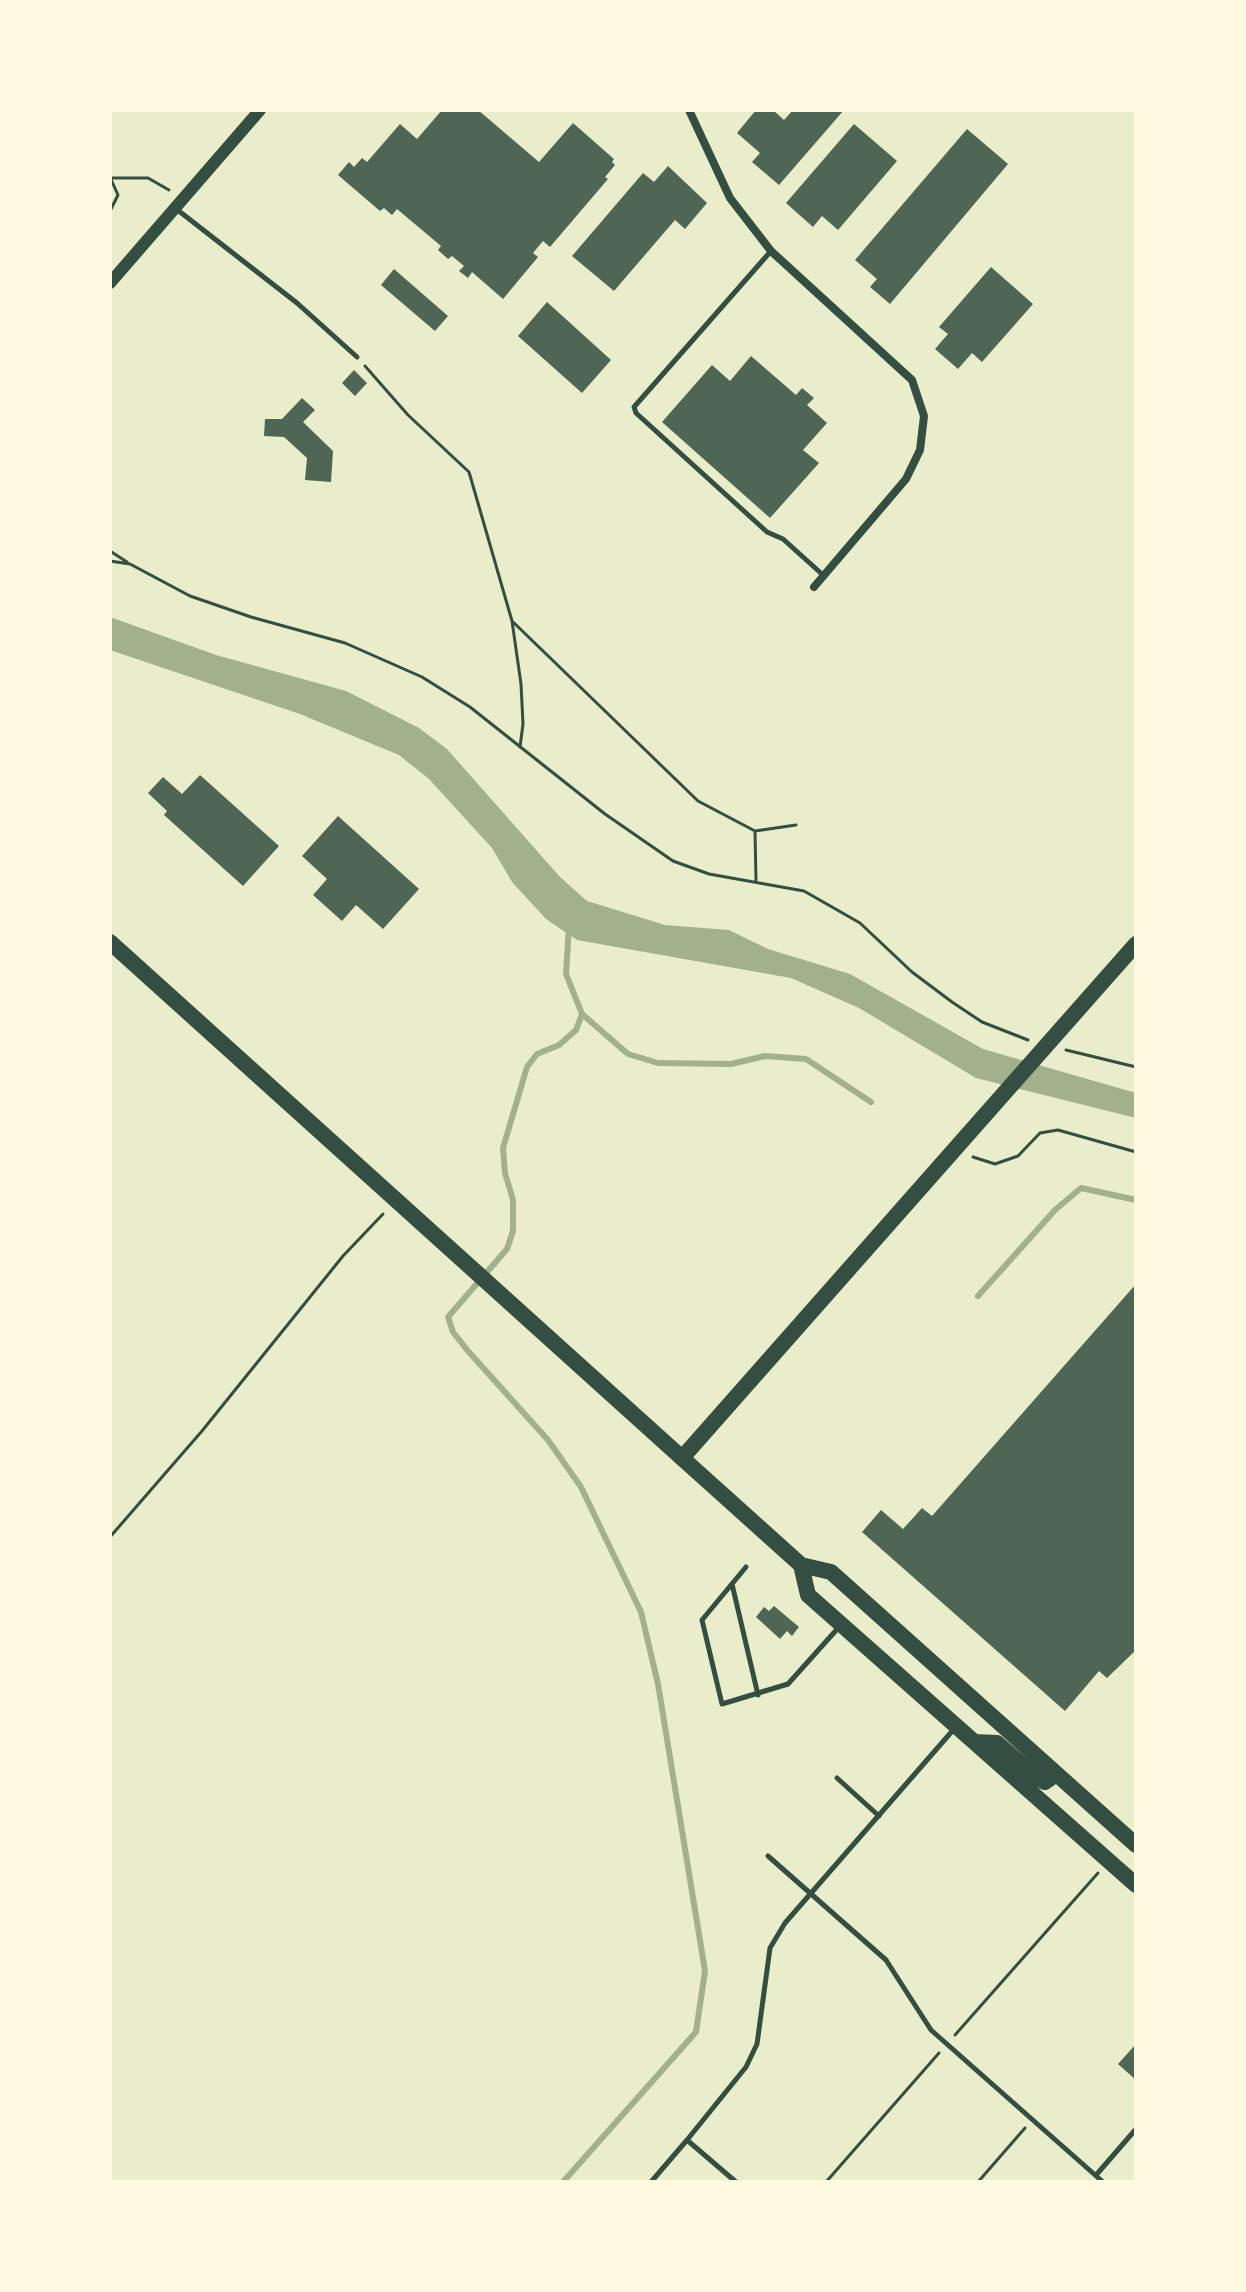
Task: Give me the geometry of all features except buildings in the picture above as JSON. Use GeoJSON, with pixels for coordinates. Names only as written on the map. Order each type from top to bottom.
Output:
{"type":"FeatureCollection","features":[{"type":"Feature","properties":{"kind":"main road"},"geometry":{"type":"LineString","coordinates":[[110,942],[801,1565],[831,1572],[1136,1845]]}},
{"type":"Feature","properties":{"kind":"main road"},"geometry":{"type":"LineString","coordinates":[[682,1458],[1136,944]]}},
{"type":"Feature","properties":{"kind":"main road"},"geometry":{"type":"LineString","coordinates":[[801,1565],[808,1595],[1136,1885]]}},
{"type":"Feature","properties":{"kind":"main road"},"geometry":{"type":"LineString","coordinates":[[975,1742],[997,1743],[1045,1782],[1056,1774]]}},
{"type":"Feature","properties":{"kind":"street"},"geometry":{"type":"LineString","coordinates":[[110,283],[260,110]]}},
{"type":"Feature","properties":{"kind":"street"},"geometry":{"type":"LineString","coordinates":[[689,110],[730,198],[771,251],[912,380],[924,416],[920,450],[906,479],[814,587]]}},
{"type":"Feature","properties":{"kind":"lane"},"geometry":{"type":"LineString","coordinates":[[178,204],[357,357]]}},
{"type":"Feature","properties":{"kind":"lane"},"geometry":{"type":"LineString","coordinates":[[771,251],[634,407],[636,413],[767,532],[783,539],[824,576]]}},
{"type":"Feature","properties":{"kind":"lane"},"geometry":{"type":"LineString","coordinates":[[746,1567],[701,1623],[722,1704],[788,1684],[841,1625]]}},
{"type":"Feature","properties":{"kind":"lane"},"geometry":{"type":"LineString","coordinates":[[732,1583],[758,1695]]}},
{"type":"Feature","properties":{"kind":"lane"},"geometry":{"type":"LineString","coordinates":[[651,2182],[746,2067],[761,2030],[770,1948],[811,1894],[958,1725]]}},
{"type":"Feature","properties":{"kind":"lane"},"geometry":{"type":"LineString","coordinates":[[837,1778],[879,1816]]}},
{"type":"Feature","properties":{"kind":"lane"},"geometry":{"type":"LineString","coordinates":[[768,1856],[886,1960],[931,2030],[1103,2182]]}},
{"type":"Feature","properties":{"kind":"lane"},"geometry":{"type":"LineString","coordinates":[[1097,2174],[1136,2129]]}},
{"type":"Feature","properties":{"kind":"lane"},"geometry":{"type":"LineString","coordinates":[[687,2140],[736,2182]]}},
{"type":"Feature","properties":{"kind":"path"},"geometry":{"type":"LineString","coordinates":[[110,211],[118,195],[111,178],[148,178],[178,204]]}},
{"type":"Feature","properties":{"kind":"path"},"geometry":{"type":"LineString","coordinates":[[357,357],[408,415],[469,472],[512,621],[521,684],[523,724],[520,747]]}},
{"type":"Feature","properties":{"kind":"path"},"geometry":{"type":"LineString","coordinates":[[110,551],[190,596],[379,656],[470,707],[605,814],[673,861],[709,874],[804,891],[860,923],[912,972],[982,1022],[1136,1067]]}},
{"type":"Feature","properties":{"kind":"path"},"geometry":{"type":"LineString","coordinates":[[110,561],[130,564]]}},
{"type":"Feature","properties":{"kind":"path"},"geometry":{"type":"LineString","coordinates":[[512,621],[698,801],[755,831],[796,825]]}},
{"type":"Feature","properties":{"kind":"path"},"geometry":{"type":"LineString","coordinates":[[755,831],[756,881]]}},
{"type":"Feature","properties":{"kind":"path"},"geometry":{"type":"LineString","coordinates":[[954,1151],[995,1164],[1018,1156],[1040,1133],[1058,1130],[1136,1152]]}},
{"type":"Feature","properties":{"kind":"path"},"geometry":{"type":"LineString","coordinates":[[110,1537],[202,1431],[343,1256],[396,1200]]}},
{"type":"Feature","properties":{"kind":"path"},"geometry":{"type":"LineString","coordinates":[[826,2182],[1108,1861]]}},
{"type":"Feature","properties":{"kind":"path"},"geometry":{"type":"LineString","coordinates":[[978,2182],[1033,2119]]}},
{"type":"Feature","properties":{"kind":"shaded area"},"geometry":{"type":"Polygon","coordinates":[[[110,617],[216,655],[346,691],[419,728],[447,749],[560,877],[587,901],[665,925],[729,930],[768,949],[850,974],[983,1049],[1136,1093],[1136,1118],[976,1078],[859,1008],[791,978],[577,940],[546,919],[512,882],[492,848],[429,779],[399,755],[300,714],[110,650],[110,617]]]}},
{"type":"Feature","properties":{"kind":"waterway"},"geometry":{"type":"LineString","coordinates":[[563,2182],[696,2032],[705,1971],[658,1684],[641,1612],[581,1487],[548,1440],[453,1332],[448,1317],[507,1249],[513,1231],[513,1200],[505,1173],[503,1148],[527,1067],[537,1054],[559,1045],[576,1030],[582,1014],[566,974],[569,926]]}},
{"type":"Feature","properties":{"kind":"waterway"},"geometry":{"type":"LineString","coordinates":[[582,1014],[628,1054],[658,1063],[731,1064],[765,1056],[806,1059],[871,1102]]}},
{"type":"Feature","properties":{"kind":"waterway"},"geometry":{"type":"LineString","coordinates":[[978,1296],[1055,1210],[1081,1188],[1136,1200]]}}]}
